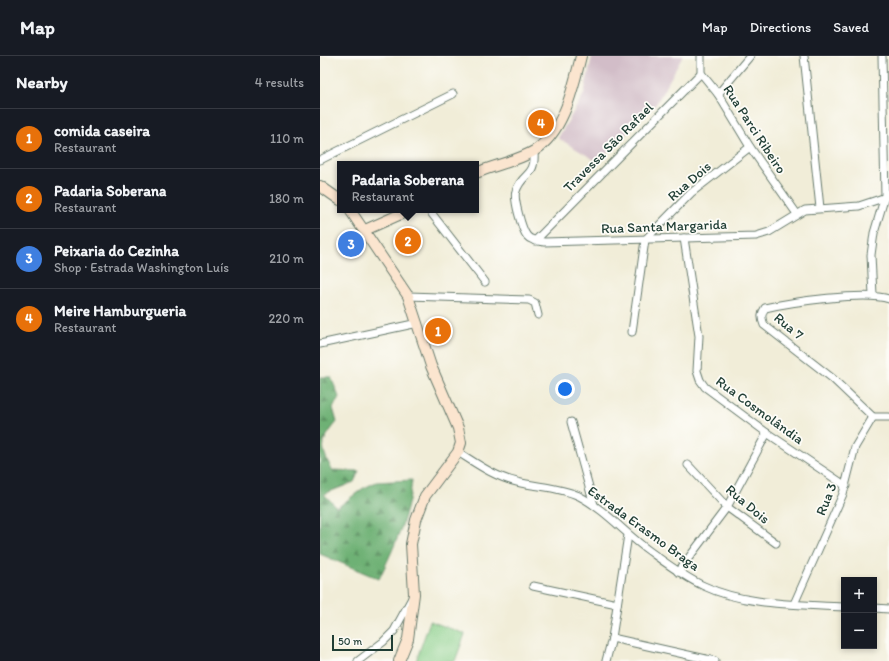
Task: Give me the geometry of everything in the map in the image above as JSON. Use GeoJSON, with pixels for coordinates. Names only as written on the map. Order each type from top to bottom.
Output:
{"type":"FeatureCollection","features":[{"type":"Feature","properties":{"kind":"street"},"geometry":{"type":"LineString","coordinates":[[479,172],[534,150],[546,140],[557,124],[568,102],[581,56]]}},
{"type":"Feature","properties":{"kind":"street"},"geometry":{"type":"LineString","coordinates":[[701,56],[701,73]]}},
{"type":"Feature","properties":{"kind":"street"},"geometry":{"type":"LineString","coordinates":[[718,94],[750,56]]}},
{"type":"Feature","properties":{"kind":"street"},"geometry":{"type":"LineString","coordinates":[[804,56],[820,208]]}},
{"type":"Feature","properties":{"kind":"street"},"geometry":{"type":"LineString","coordinates":[[882,56],[887,196],[874,233],[871,255],[874,295],[889,299]]}},
{"type":"Feature","properties":{"kind":"street","name":"Rua Parci Ribeiro"},"geometry":{"type":"LineString","coordinates":[[701,73],[718,94],[750,147],[797,214]]}},
{"type":"Feature","properties":{"kind":"street","name":"Travessa São Rafael"},"geometry":{"type":"LineString","coordinates":[[535,241],[701,73]]}},
{"type":"Feature","properties":{"kind":"street"},"geometry":{"type":"LineString","coordinates":[[320,160],[453,94]]}},
{"type":"Feature","properties":{"kind":"street","name":"Rua Dois"},"geometry":{"type":"LineString","coordinates":[[645,240],[692,193],[750,147]]}},
{"type":"Feature","properties":{"kind":"street"},"geometry":{"type":"LineString","coordinates":[[534,150],[535,164],[517,189],[515,195],[526,235],[535,241]]}},
{"type":"Feature","properties":{"kind":"street"},"geometry":{"type":"LineString","coordinates":[[320,186],[337,198]]}},
{"type":"Feature","properties":{"kind":"street","name":"Rua Santa Margarida"},"geometry":{"type":"LineString","coordinates":[[535,241],[645,240],[756,236],[769,232],[805,210],[859,206],[887,196]]}},
{"type":"Feature","properties":{"kind":"street"},"geometry":{"type":"LineString","coordinates":[[352,213],[365,230],[388,269],[408,296],[431,366],[458,428],[461,443],[458,452],[425,496],[416,520],[411,544],[414,594],[408,639],[399,661]]}},
{"type":"Feature","properties":{"kind":"street"},"geometry":{"type":"LineString","coordinates":[[365,230],[403,213]]}},
{"type":"Feature","properties":{"kind":"street"},"geometry":{"type":"LineString","coordinates":[[431,213],[485,282]]}},
{"type":"Feature","properties":{"kind":"street","name":"Rua Cosmolândia"},"geometry":{"type":"LineString","coordinates":[[684,238],[698,330],[697,371],[700,380],[705,387],[767,433],[846,486]]}},
{"type":"Feature","properties":{"kind":"street"},"geometry":{"type":"LineString","coordinates":[[632,332],[645,240]]}},
{"type":"Feature","properties":{"kind":"street","name":"Rua 7"},"geometry":{"type":"LineString","coordinates":[[873,417],[832,378],[764,325],[762,319],[765,308],[776,305],[874,295]]}},
{"type":"Feature","properties":{"kind":"street"},"geometry":{"type":"LineString","coordinates":[[408,296],[529,300],[535,303],[538,315]]}},
{"type":"Feature","properties":{"kind":"street"},"geometry":{"type":"LineString","coordinates":[[320,344],[418,324]]}},
{"type":"Feature","properties":{"kind":"street"},"geometry":{"type":"LineString","coordinates":[[873,417],[889,417]]}},
{"type":"Feature","properties":{"kind":"street","name":"Rua 3"},"geometry":{"type":"LineString","coordinates":[[794,604],[846,486],[855,448],[873,417]]}},
{"type":"Feature","properties":{"kind":"street"},"geometry":{"type":"LineString","coordinates":[[571,422],[594,505]]}},
{"type":"Feature","properties":{"kind":"street"},"geometry":{"type":"LineString","coordinates":[[678,572],[727,507],[767,433]]}},
{"type":"Feature","properties":{"kind":"street","name":"Estrada Erasmo Braga"},"geometry":{"type":"LineString","coordinates":[[458,452],[501,478],[562,491],[578,496],[594,505],[628,535],[678,572],[704,587],[738,598],[794,604],[841,607]]}},
{"type":"Feature","properties":{"kind":"street","name":"Rua Dois"},"geometry":{"type":"LineString","coordinates":[[688,465],[727,507],[776,543]]}},
{"type":"Feature","properties":{"kind":"street"},"geometry":{"type":"LineString","coordinates":[[606,661],[612,638],[628,535]]}},
{"type":"Feature","properties":{"kind":"street"},"geometry":{"type":"LineString","coordinates":[[532,586],[617,604]]}},
{"type":"Feature","properties":{"kind":"street"},"geometry":{"type":"LineString","coordinates":[[358,661],[383,642],[394,631],[414,594]]}},
{"type":"Feature","properties":{"kind":"street"},"geometry":{"type":"LineString","coordinates":[[877,608],[889,609]]}},
{"type":"Feature","properties":{"kind":"street"},"geometry":{"type":"LineString","coordinates":[[612,638],[715,661]]}},
{"type":"Feature","properties":{"kind":"shaded area"},"geometry":{"type":"Polygon","coordinates":[[[592,56],[683,56],[656,104],[598,162],[558,138],[584,94],[592,56]]]}},
{"type":"Feature","properties":{"kind":"green space"},"geometry":{"type":"Polygon","coordinates":[[[320,377],[331,377],[339,397],[333,408],[337,422],[325,440],[325,455],[332,470],[359,471],[354,482],[324,494],[337,508],[362,489],[376,482],[412,480],[408,506],[404,519],[379,579],[320,554],[320,377]]]}},
{"type":"Feature","properties":{"kind":"green space"},"geometry":{"type":"Polygon","coordinates":[[[430,621],[465,634],[455,661],[416,661],[430,621]]]}},
{"type":"Feature","properties":{"kind":"place","name":"Meire Hamburgueria"},"geometry":{"type":"Point","coordinates":[541,123]}},
{"type":"Feature","properties":{"kind":"place","name":"Padaria Soberana"},"geometry":{"type":"Point","coordinates":[408,241]}},
{"type":"Feature","properties":{"kind":"place","name":"Peixaria do Cezinha"},"geometry":{"type":"Point","coordinates":[351,244]}},
{"type":"Feature","properties":{"kind":"place","name":"comida caseira"},"geometry":{"type":"Point","coordinates":[438,331]}}]}
